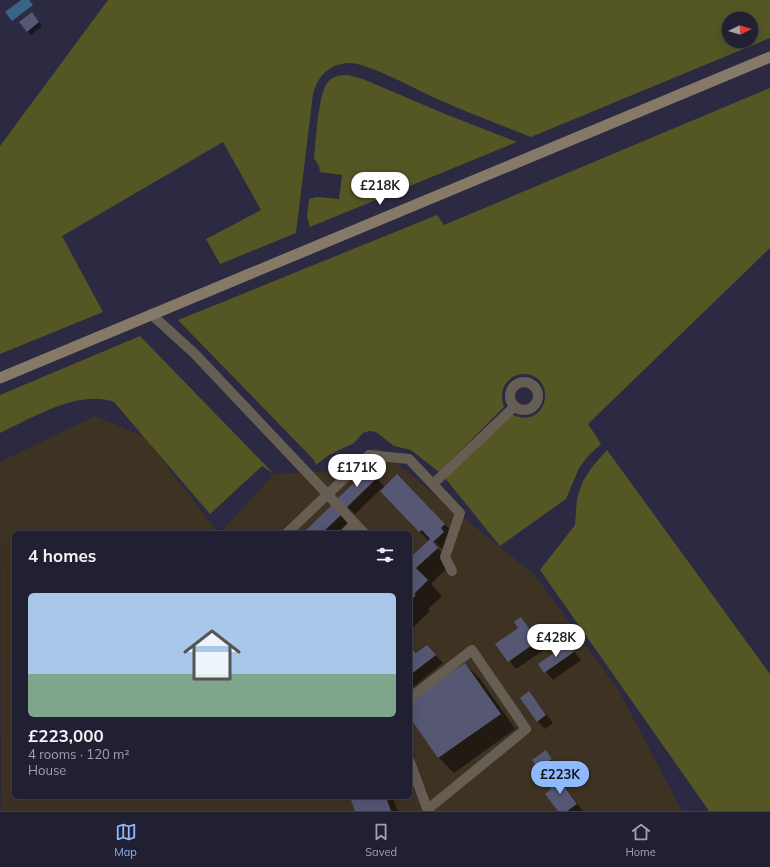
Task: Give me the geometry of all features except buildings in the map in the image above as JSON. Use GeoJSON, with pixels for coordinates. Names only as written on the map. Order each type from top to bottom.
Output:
{"type":"FeatureCollection","features":[{"type":"Feature","properties":{"kind":"main road"},"geometry":{"type":"LineString","coordinates":[[0,378],[770,57]]}},
{"type":"Feature","properties":{"kind":"lane"},"geometry":{"type":"LineString","coordinates":[[151,314],[195,354],[362,531]]}},
{"type":"Feature","properties":{"kind":"lane"},"geometry":{"type":"LineString","coordinates":[[433,484],[514,407]]}},
{"type":"Feature","properties":{"kind":"lane"},"geometry":{"type":"LineString","coordinates":[[289,531],[369,455],[409,459],[460,513],[445,557],[452,570]]}},
{"type":"Feature","properties":{"kind":"lane"},"geometry":{"type":"LineString","coordinates":[[347,531],[355,523]]}},
{"type":"Feature","properties":{"kind":"lane"},"geometry":{"type":"LineString","coordinates":[[412,696],[472,650],[526,729],[428,810],[412,767]]}},
{"type":"Feature","properties":{"kind":"shaded area"},"geometry":{"type":"Polygon","coordinates":[[[95,416],[145,437],[216,531],[12,531],[12,799],[412,799],[412,531],[222,531],[274,474],[333,471],[377,448],[535,575],[619,691],[682,811],[1,811],[0,462],[95,416]]]}},
{"type":"Feature","properties":{"kind":"green space"},"geometry":{"type":"Polygon","coordinates":[[[108,0],[770,0],[770,38],[758,43],[758,12],[722,12],[722,48],[746,48],[531,137],[453,106],[369,68],[358,64],[349,63],[336,66],[325,72],[318,82],[313,94],[296,233],[220,264],[206,239],[261,210],[223,142],[62,236],[103,312],[0,354],[0,146],[108,0]]]}},
{"type":"Feature","properties":{"kind":"green space"},"geometry":{"type":"Polygon","coordinates":[[[348,75],[363,79],[445,114],[517,142],[310,227],[307,216],[309,199],[317,197],[339,199],[342,175],[320,172],[319,166],[314,158],[320,106],[325,87],[332,78],[348,75]]]}},
{"type":"Feature","properties":{"kind":"green space"},"geometry":{"type":"Polygon","coordinates":[[[770,88],[770,248],[588,424],[601,444],[588,456],[579,468],[566,499],[500,546],[445,478],[511,414],[523,418],[533,416],[540,410],[544,402],[545,393],[542,384],[536,377],[520,374],[508,381],[502,393],[504,407],[439,472],[411,450],[394,446],[376,432],[369,431],[363,433],[354,443],[329,455],[316,465],[314,460],[178,320],[437,215],[444,225],[770,88]]]}},
{"type":"Feature","properties":{"kind":"green space"},"geometry":{"type":"Polygon","coordinates":[[[140,336],[274,474],[262,466],[210,514],[114,402],[100,399],[86,399],[71,402],[41,413],[0,433],[0,395],[140,336]]]}},
{"type":"Feature","properties":{"kind":"green space"},"geometry":{"type":"Polygon","coordinates":[[[607,450],[770,674],[770,811],[709,811],[540,570],[575,525],[577,498],[583,481],[592,467],[607,450]]]}},
{"type":"Feature","properties":{"kind":"water"},"geometry":{"type":"Polygon","coordinates":[[[21,0],[29,0],[33,5],[12,21],[5,12],[21,0]]]}}]}
